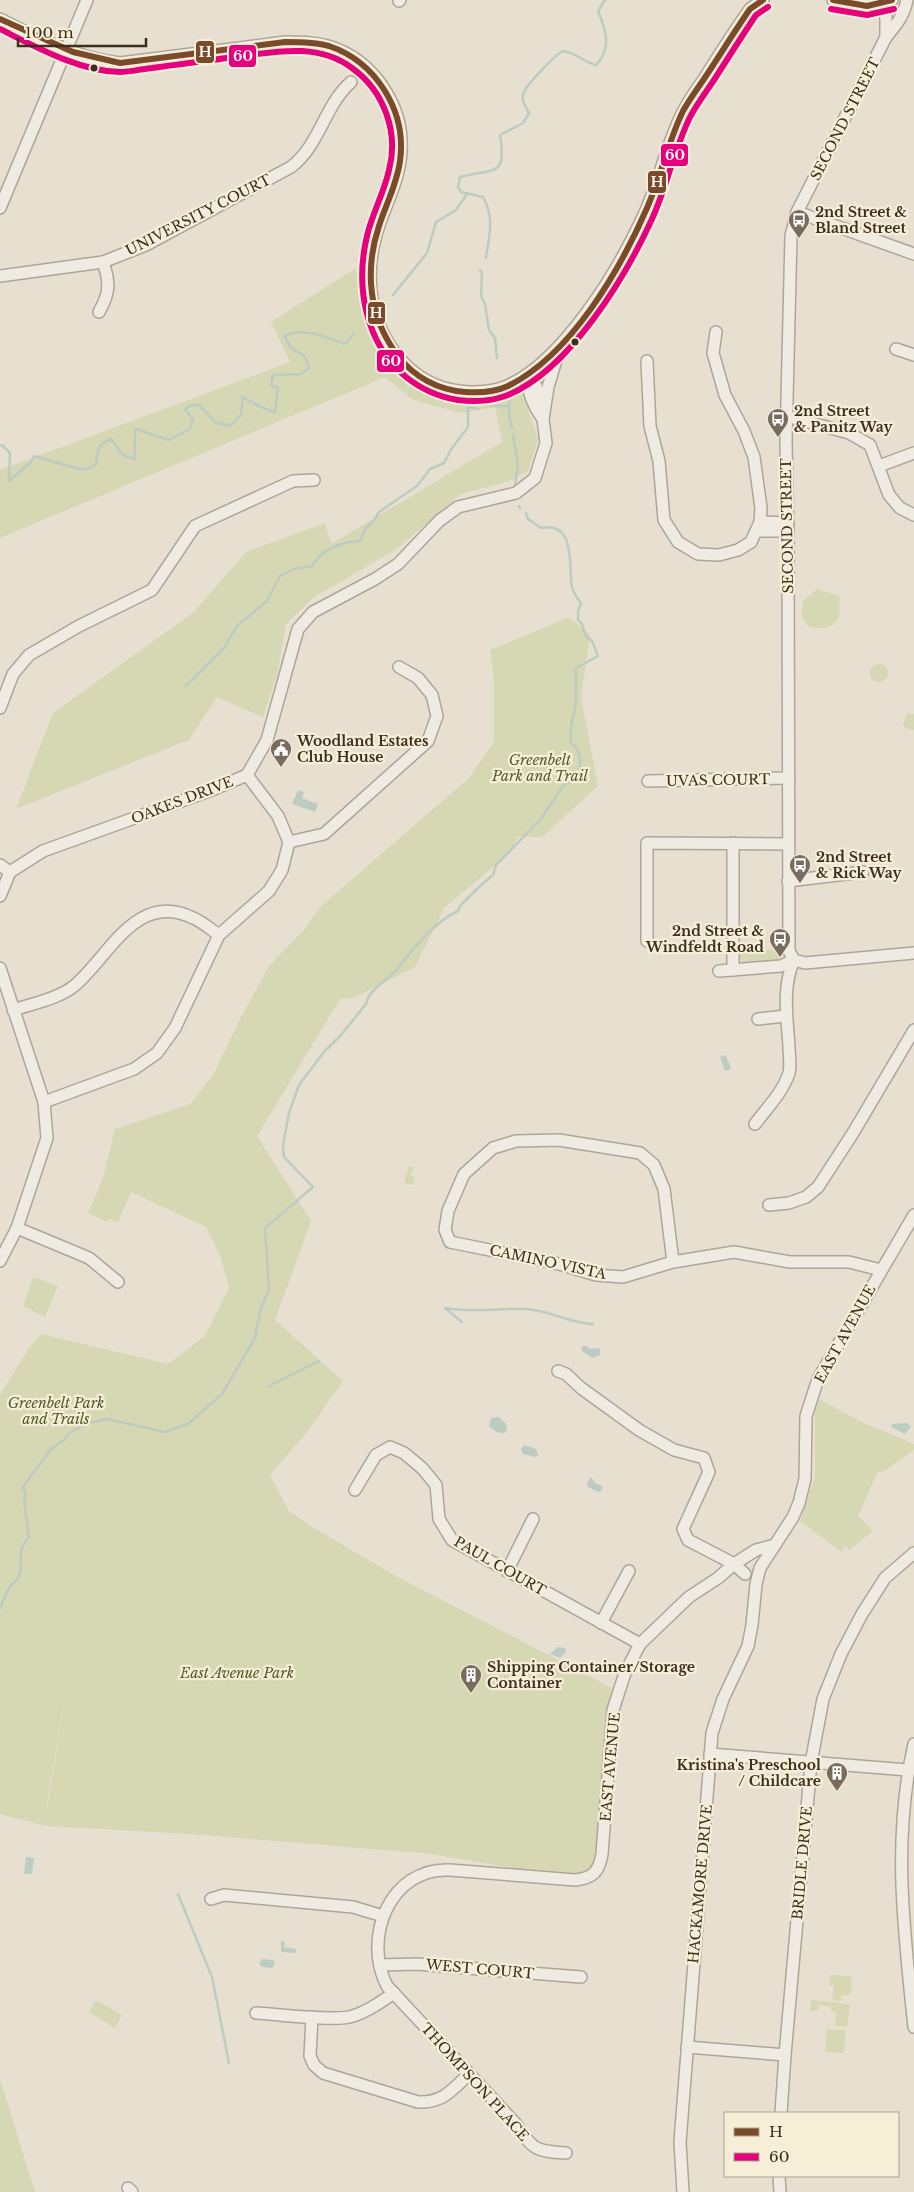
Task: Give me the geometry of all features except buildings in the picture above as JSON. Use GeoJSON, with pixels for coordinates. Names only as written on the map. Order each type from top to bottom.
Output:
{"type":"FeatureCollection","features":[{"type":"Feature","properties":{"kind":"street"},"geometry":{"type":"LineString","coordinates":[[0,208],[86,0]]}},
{"type":"Feature","properties":{"kind":"street"},"geometry":{"type":"LineString","coordinates":[[0,19],[64,50],[97,60],[120,63],[285,42],[306,42],[331,47],[350,56],[370,72],[387,91],[399,117],[402,151],[395,181],[376,235],[371,261],[370,284],[374,310],[380,330],[406,366],[421,379],[442,388],[483,392],[506,387],[527,375],[560,346],[592,306],[618,265],[644,215],[661,163],[683,111],[750,9],[763,0]]}},
{"type":"Feature","properties":{"kind":"street"},"geometry":{"type":"LineString","coordinates":[[833,0],[867,6],[892,0]]}},
{"type":"Feature","properties":{"kind":"street","name":"SECOND STREET"},"geometry":{"type":"LineString","coordinates":[[794,960],[789,951],[788,881],[788,527],[786,416],[790,246],[797,212],[886,37],[905,10],[907,0]]}},
{"type":"Feature","properties":{"kind":"street"},"geometry":{"type":"LineString","coordinates":[[880,4],[886,18],[886,37]]}},
{"type":"Feature","properties":{"kind":"street","name":"UNIVERSITY COURT"},"geometry":{"type":"LineString","coordinates":[[0,276],[103,262],[146,245],[291,167],[302,159],[312,146],[340,91],[351,82]]}},
{"type":"Feature","properties":{"kind":"street"},"geometry":{"type":"LineString","coordinates":[[797,212],[914,254]]}},
{"type":"Feature","properties":{"kind":"street"},"geometry":{"type":"LineString","coordinates":[[100,312],[106,301],[109,281],[103,262]]}},
{"type":"Feature","properties":{"kind":"street"},"geometry":{"type":"LineString","coordinates":[[647,361],[650,426],[659,461],[664,520],[678,542],[698,554],[719,555],[738,550],[751,542],[758,526],[761,508],[754,457],[744,430],[725,396],[713,353],[716,332]]}},
{"type":"Feature","properties":{"kind":"street"},"geometry":{"type":"LineString","coordinates":[[544,406],[560,346]]}},
{"type":"Feature","properties":{"kind":"street"},"geometry":{"type":"LineString","coordinates":[[896,349],[914,355]]}},
{"type":"Feature","properties":{"kind":"street","name":"OAKES DRIVE"},"geometry":{"type":"LineString","coordinates":[[10,872],[43,851],[212,790],[247,775],[267,740],[298,629],[313,612],[375,579],[398,564],[439,521],[458,507],[516,493],[535,478],[546,443],[543,420],[544,406],[536,386],[527,375]]}},
{"type":"Feature","properties":{"kind":"street","name":"OAKES DRIVE"},"geometry":{"type":"LineString","coordinates":[[527,375],[528,390],[535,408],[543,420]]}},
{"type":"Feature","properties":{"kind":"street"},"geometry":{"type":"LineString","coordinates":[[786,416],[849,434],[870,445],[889,495],[900,508],[914,515]]}},
{"type":"Feature","properties":{"kind":"street"},"geometry":{"type":"LineString","coordinates":[[879,466],[914,453]]}},
{"type":"Feature","properties":{"kind":"street"},"geometry":{"type":"LineString","coordinates":[[0,708],[13,674],[29,655],[78,626],[152,590],[195,526],[293,481],[314,480]]}},
{"type":"Feature","properties":{"kind":"street"},"geometry":{"type":"LineString","coordinates":[[758,526],[788,527]]}},
{"type":"Feature","properties":{"kind":"street"},"geometry":{"type":"LineString","coordinates":[[289,842],[324,834],[428,741],[437,716],[432,695],[418,678],[399,667]]}},
{"type":"Feature","properties":{"kind":"street"},"geometry":{"type":"LineString","coordinates":[[44,1102],[134,1069],[157,1054],[175,1028],[219,935],[269,891],[282,870],[289,842],[278,816],[247,775]]}},
{"type":"Feature","properties":{"kind":"street","name":"UVAS COURT"},"geometry":{"type":"LineString","coordinates":[[648,781],[788,778]]}},
{"type":"Feature","properties":{"kind":"street"},"geometry":{"type":"LineString","coordinates":[[647,941],[648,843],[788,844]]}},
{"type":"Feature","properties":{"kind":"street"},"geometry":{"type":"LineString","coordinates":[[733,843],[733,970]]}},
{"type":"Feature","properties":{"kind":"street"},"geometry":{"type":"LineString","coordinates":[[0,865],[10,872],[0,896]]}},
{"type":"Feature","properties":{"kind":"street"},"geometry":{"type":"LineString","coordinates":[[788,881],[863,872]]}},
{"type":"Feature","properties":{"kind":"street"},"geometry":{"type":"LineString","coordinates":[[12,1010],[56,996],[73,987],[113,942],[142,916],[164,911],[178,913],[203,923],[219,935]]}},
{"type":"Feature","properties":{"kind":"street"},"geometry":{"type":"LineString","coordinates":[[719,971],[781,966],[794,960],[805,963],[914,953]]}},
{"type":"Feature","properties":{"kind":"street"},"geometry":{"type":"LineString","coordinates":[[755,1124],[784,1086],[790,1071],[786,1016],[788,972],[794,960]]}},
{"type":"Feature","properties":{"kind":"street"},"geometry":{"type":"LineString","coordinates":[[0,968],[12,1010],[44,1102],[47,1138],[17,1228],[0,1261]]}},
{"type":"Feature","properties":{"kind":"street"},"geometry":{"type":"LineString","coordinates":[[758,1019],[786,1016]]}},
{"type":"Feature","properties":{"kind":"street"},"geometry":{"type":"LineString","coordinates":[[769,1205],[790,1203],[806,1197],[818,1187],[853,1133],[914,1030]]}},
{"type":"Feature","properties":{"kind":"street","name":"CAMINO VISTA"},"geometry":{"type":"LineString","coordinates":[[673,1262],[664,1189],[654,1165],[640,1153],[559,1140],[516,1141],[493,1148],[464,1174],[448,1211],[445,1230],[450,1242],[559,1264],[596,1275],[623,1277],[673,1262],[734,1252],[790,1262],[849,1262],[881,1270]]}},
{"type":"Feature","properties":{"kind":"street","name":"EAST AVENUE"},"geometry":{"type":"LineString","coordinates":[[756,1584],[760,1568],[793,1517],[802,1491],[806,1462],[806,1416],[818,1378],[914,1215]]}},
{"type":"Feature","properties":{"kind":"street"},"geometry":{"type":"LineString","coordinates":[[17,1228],[89,1258],[118,1282]]}},
{"type":"Feature","properties":{"kind":"street"},"geometry":{"type":"LineString","coordinates":[[558,1371],[566,1374],[581,1388],[639,1430],[674,1450],[704,1458],[709,1472],[683,1529],[688,1540],[734,1564],[756,1584]]}},
{"type":"Feature","properties":{"kind":"street","name":"PAUL COURT"},"geometry":{"type":"LineString","coordinates":[[355,1490],[376,1455],[390,1447],[404,1453],[422,1468],[436,1485],[439,1519],[452,1540],[640,1644]]}},
{"type":"Feature","properties":{"kind":"street"},"geometry":{"type":"LineString","coordinates":[[507,1571],[533,1519]]}},
{"type":"Feature","properties":{"kind":"street","name":"EAST AVENUE"},"geometry":{"type":"LineString","coordinates":[[593,1876],[598,1870],[602,1854],[613,1710],[625,1673],[640,1644],[689,1597],[718,1578],[734,1564],[756,1550],[775,1545]]}},
{"type":"Feature","properties":{"kind":"street","name":"BRIDLE DRIVE"},"geometry":{"type":"LineString","coordinates":[[781,2112],[784,2055],[811,1762],[822,1699],[841,1654],[885,1578],[914,1553]]}},
{"type":"Feature","properties":{"kind":"street"},"geometry":{"type":"LineString","coordinates":[[601,1624],[630,1571]]}},
{"type":"Feature","properties":{"kind":"street","name":"EAST AVENUE"},"geometry":{"type":"LineString","coordinates":[[718,1578],[745,1574]]}},
{"type":"Feature","properties":{"kind":"street","name":"HACKAMORE DRIVE"},"geometry":{"type":"LineString","coordinates":[[683,2192],[680,2142],[712,1733],[723,1699],[748,1646],[756,1584]]}},
{"type":"Feature","properties":{"kind":"street"},"geometry":{"type":"LineString","coordinates":[[914,1744],[908,1770],[901,1826],[901,1911],[914,2027]]}},
{"type":"Feature","properties":{"kind":"street"},"geometry":{"type":"LineString","coordinates":[[710,1754],[908,1770]]}},
{"type":"Feature","properties":{"kind":"street","name":"THOMPSON PLACE"},"geometry":{"type":"LineString","coordinates":[[566,2153],[542,2151],[535,2148],[516,2124],[394,1993],[383,1977],[378,1940],[383,1916],[393,1897],[407,1883],[424,1874],[446,1870],[575,1880],[593,1876]]}},
{"type":"Feature","properties":{"kind":"street"},"geometry":{"type":"LineString","coordinates":[[211,1899],[224,1895],[307,1902],[353,1907],[383,1916]]}},
{"type":"Feature","properties":{"kind":"street","name":"WEST COURT"},"geometry":{"type":"LineString","coordinates":[[380,1965],[416,1964],[581,1977]]}},
{"type":"Feature","properties":{"kind":"street"},"geometry":{"type":"LineString","coordinates":[[256,2013],[312,2017],[351,2017],[372,2007],[394,1993]]}},
{"type":"Feature","properties":{"kind":"street"},"geometry":{"type":"LineString","coordinates":[[312,2017],[310,2056],[314,2065],[324,2073],[418,2102],[431,2103],[443,2097],[469,2074]]}},
{"type":"Feature","properties":{"kind":"street"},"geometry":{"type":"LineString","coordinates":[[687,2047],[784,2055]]}},
{"type":"Feature","properties":{"kind":"street"},"geometry":{"type":"LineString","coordinates":[[779,2177],[780,2192]]}},
{"type":"Feature","properties":{"kind":"green space"},"geometry":{"type":"Polygon","coordinates":[[[356,268],[359,293],[369,326],[385,356],[446,397],[489,401],[522,391],[538,439],[528,471],[509,481],[461,494],[398,548],[313,598],[286,624],[277,675],[263,717],[217,697],[189,740],[16,809],[53,713],[194,612],[246,552],[325,523],[331,544],[502,442],[495,407],[461,413],[413,400],[385,377],[0,538],[0,470],[290,362],[271,322],[356,268]]]}},
{"type":"Feature","properties":{"kind":"green space"},"geometry":{"type":"Polygon","coordinates":[[[817,589],[840,596],[840,611],[837,621],[826,628],[808,626],[802,617],[803,601],[817,589]]]}},
{"type":"Feature","properties":{"kind":"green space"},"geometry":{"type":"Polygon","coordinates":[[[569,617],[590,635],[581,697],[598,786],[542,837],[518,837],[510,853],[445,907],[415,967],[353,998],[340,999],[257,1136],[311,1221],[275,1320],[343,1381],[307,1432],[270,1475],[289,1511],[319,1531],[394,1575],[612,1688],[608,1705],[594,1864],[589,1870],[578,1873],[513,1868],[431,1854],[190,1834],[45,1826],[0,1814],[0,1395],[29,1348],[41,1334],[168,1364],[205,1336],[229,1288],[220,1255],[206,1227],[131,1192],[118,1223],[109,1219],[107,1222],[88,1213],[103,1178],[115,1129],[190,1104],[213,1075],[239,1021],[269,966],[304,930],[320,907],[468,779],[494,742],[494,680],[490,650],[569,617]],[[66,1690],[47,1802],[46,1816],[66,1690]]]}},
{"type":"Feature","properties":{"kind":"green space"},"geometry":{"type":"Polygon","coordinates":[[[879,664],[885,667],[888,673],[885,679],[879,682],[873,679],[870,673],[873,667],[879,664]]]}},
{"type":"Feature","properties":{"kind":"green space"},"geometry":{"type":"Polygon","coordinates":[[[907,714],[914,714],[914,730],[905,728],[903,724],[907,714]]]}},
{"type":"Feature","properties":{"kind":"green space"},"geometry":{"type":"Polygon","coordinates":[[[737,949],[781,950],[781,960],[779,962],[744,964],[738,957],[737,949]]]}},
{"type":"Feature","properties":{"kind":"green space"},"geometry":{"type":"Polygon","coordinates":[[[409,1166],[414,1167],[411,1176],[415,1178],[413,1185],[404,1183],[409,1166]]]}},
{"type":"Feature","properties":{"kind":"green space"},"geometry":{"type":"Polygon","coordinates":[[[33,1277],[58,1286],[45,1317],[23,1306],[33,1277]]]}},
{"type":"Feature","properties":{"kind":"green space"},"geometry":{"type":"Polygon","coordinates":[[[819,1399],[860,1421],[914,1444],[914,1450],[884,1471],[877,1473],[858,1516],[873,1531],[849,1550],[845,1546],[842,1552],[800,1521],[815,1478],[815,1412],[819,1399]]]}},
{"type":"Feature","properties":{"kind":"green space"},"geometry":{"type":"Polygon","coordinates":[[[831,1975],[851,1976],[852,1987],[849,1995],[842,1995],[841,2001],[832,2000],[834,1986],[829,1985],[831,1975]]]}},
{"type":"Feature","properties":{"kind":"green space"},"geometry":{"type":"Polygon","coordinates":[[[96,2000],[122,2015],[115,2028],[89,2012],[96,2000]]]}},
{"type":"Feature","properties":{"kind":"green space"},"geometry":{"type":"Polygon","coordinates":[[[811,2000],[850,2004],[847,2027],[835,2026],[836,2012],[831,2011],[831,2007],[819,2005],[818,2010],[810,2011],[811,2000]]]}},
{"type":"Feature","properties":{"kind":"green space"},"geometry":{"type":"Polygon","coordinates":[[[827,2029],[846,2030],[844,2053],[825,2052],[827,2029]]]}},
{"type":"Feature","properties":{"kind":"green space"},"geometry":{"type":"Polygon","coordinates":[[[0,2079],[35,2192],[0,2192],[0,2079]]]}},
{"type":"Feature","properties":{"kind":"shaded area"},"geometry":{"type":"Polygon","coordinates":[[[298,790],[304,792],[302,798],[318,804],[315,812],[292,804],[298,790]]]}},
{"type":"Feature","properties":{"kind":"shaded area"},"geometry":{"type":"Polygon","coordinates":[[[726,1055],[731,1069],[725,1071],[720,1057],[726,1055]]]}},
{"type":"Feature","properties":{"kind":"shaded area"},"geometry":{"type":"Polygon","coordinates":[[[584,1345],[591,1349],[600,1348],[600,1355],[592,1358],[582,1351],[581,1348],[584,1345]]]}},
{"type":"Feature","properties":{"kind":"shaded area"},"geometry":{"type":"Polygon","coordinates":[[[499,1417],[506,1424],[507,1430],[504,1433],[496,1432],[489,1426],[491,1418],[499,1417]]]}},
{"type":"Feature","properties":{"kind":"shaded area"},"geometry":{"type":"Polygon","coordinates":[[[906,1423],[911,1426],[905,1434],[891,1427],[892,1424],[906,1423]]]}},
{"type":"Feature","properties":{"kind":"shaded area"},"geometry":{"type":"Polygon","coordinates":[[[524,1445],[536,1449],[538,1455],[535,1457],[523,1454],[521,1449],[524,1445]]]}},
{"type":"Feature","properties":{"kind":"shaded area"},"geometry":{"type":"Polygon","coordinates":[[[591,1477],[595,1483],[602,1486],[602,1491],[598,1492],[588,1487],[587,1482],[591,1477]]]}},
{"type":"Feature","properties":{"kind":"shaded area"},"geometry":{"type":"Polygon","coordinates":[[[558,1647],[565,1648],[566,1652],[560,1658],[550,1654],[558,1647]]]}},
{"type":"Feature","properties":{"kind":"shaded area"},"geometry":{"type":"Polygon","coordinates":[[[26,1857],[34,1858],[32,1874],[24,1874],[26,1857]]]}},
{"type":"Feature","properties":{"kind":"shaded area"},"geometry":{"type":"Polygon","coordinates":[[[281,1941],[285,1942],[284,1947],[296,1949],[296,1953],[281,1952],[281,1941]]]}},
{"type":"Feature","properties":{"kind":"shaded area"},"geometry":{"type":"Polygon","coordinates":[[[262,1959],[273,1960],[275,1964],[272,1968],[262,1967],[259,1964],[262,1959]]]}},
{"type":"Feature","properties":{"kind":"waterway"},"geometry":{"type":"LineString","coordinates":[[486,258],[490,235],[487,205],[483,197],[461,192],[458,187],[460,177],[489,171],[499,165],[502,149],[500,135],[523,123],[529,113],[523,102],[525,90],[535,77],[559,54],[563,51],[568,52],[596,65],[601,59],[606,46],[606,39],[598,11],[605,0]]}},
{"type":"Feature","properties":{"kind":"waterway"},"geometry":{"type":"LineString","coordinates":[[393,295],[427,253],[436,222],[456,210],[467,194]]}},
{"type":"Feature","properties":{"kind":"waterway"},"geometry":{"type":"LineString","coordinates":[[480,270],[482,274],[481,296],[485,304],[489,330],[495,338],[497,358]]}},
{"type":"Feature","properties":{"kind":"waterway"},"geometry":{"type":"LineString","coordinates":[[0,446],[2,445],[10,453],[9,481],[31,462],[34,456],[79,469],[87,469],[96,464],[101,446],[111,439],[123,455],[134,459],[136,429],[169,440],[190,429],[193,420],[185,409],[192,405],[199,405],[215,422],[230,426],[241,415],[243,397],[275,412],[278,388],[271,385],[273,375],[301,374],[309,368],[305,356],[291,348],[285,336],[300,332],[323,336],[345,344],[354,333]]}},
{"type":"Feature","properties":{"kind":"waterway"},"geometry":{"type":"LineString","coordinates":[[510,398],[509,415],[512,428]]}},
{"type":"Feature","properties":{"kind":"waterway"},"geometry":{"type":"LineString","coordinates":[[491,406],[509,406]]}},
{"type":"Feature","properties":{"kind":"waterway"},"geometry":{"type":"LineString","coordinates":[[186,686],[224,648],[237,626],[267,601],[280,576],[294,569],[312,566],[325,551],[335,546],[360,541],[365,529],[373,522],[379,512],[417,486],[430,469],[444,463],[452,448],[468,427],[468,407],[478,409]]}},
{"type":"Feature","properties":{"kind":"waterway"},"geometry":{"type":"LineString","coordinates":[[513,435],[518,466],[515,484]]}},
{"type":"Feature","properties":{"kind":"waterway"},"geometry":{"type":"LineString","coordinates":[[0,1608],[9,1589],[18,1578],[21,1568],[22,1549],[29,1537],[24,1500],[26,1496],[23,1487],[51,1449],[65,1439],[69,1433],[88,1423],[107,1419],[165,1432],[188,1424],[222,1394],[255,1338],[260,1311],[269,1289],[265,1228],[313,1187],[284,1157],[283,1145],[289,1113],[299,1085],[324,1052],[341,1035],[366,1004],[371,993],[395,972],[426,936],[442,921],[458,911],[460,906],[493,875],[496,865],[540,820],[564,785],[579,777],[580,758],[575,746],[571,743],[570,737],[576,700],[576,668],[598,656],[592,641],[585,635],[582,624],[578,620],[578,611],[581,604],[572,587],[570,558],[566,538],[560,531],[553,528],[541,528],[528,519],[526,513]]}},
{"type":"Feature","properties":{"kind":"waterway"},"geometry":{"type":"LineString","coordinates":[[462,1322],[445,1308],[466,1310],[526,1309],[544,1312],[577,1322],[593,1324]]}},
{"type":"Feature","properties":{"kind":"waterway"},"geometry":{"type":"LineString","coordinates":[[269,1386],[319,1361]]}},
{"type":"Feature","properties":{"kind":"waterway"},"geometry":{"type":"LineString","coordinates":[[178,1894],[212,1977],[229,2063]]}},
{"type":"Feature","properties":{"kind":"transit line","name":"H"},"geometry":{"type":"LineString","coordinates":[[0,19],[73,52],[120,63],[290,42],[329,46],[346,53],[361,64],[374,76],[385,91],[393,107],[401,142],[399,169],[374,243],[371,277],[375,310],[388,341],[411,370],[436,385],[455,391],[476,392],[503,388],[531,372],[573,332],[591,309],[623,258],[636,232],[652,196],[683,111],[750,9],[763,0]]}},
{"type":"Feature","properties":{"kind":"transit line","name":"H"},"geometry":{"type":"LineString","coordinates":[[833,0],[867,6],[892,0]]}},
{"type":"Feature","properties":{"kind":"transit line","name":"60"},"geometry":{"type":"LineString","coordinates":[[0,29],[58,57],[105,71],[128,72],[280,51],[310,52],[324,55],[339,60],[352,68],[373,88],[380,100],[386,113],[392,141],[392,156],[389,170],[369,228],[364,255],[362,274],[363,294],[372,331],[392,363],[406,377],[431,392],[444,397],[477,401],[508,395],[531,382],[553,365],[593,319],[611,294],[641,242],[662,194],[679,142],[690,117],[756,15],[768,7]]}},
{"type":"Feature","properties":{"kind":"transit line","name":"60"},"geometry":{"type":"LineString","coordinates":[[831,9],[867,15],[894,9]]}},
{"type":"Feature","properties":{"kind":"place","name":"2nd Street & Bland Street"},"geometry":{"type":"Point","coordinates":[799,239]}},
{"type":"Feature","properties":{"kind":"place","name":"2nd Street & Panitz Way"},"geometry":{"type":"Point","coordinates":[778,438]}},
{"type":"Feature","properties":{"kind":"place","name":"Woodland Estates Club House"},"geometry":{"type":"Point","coordinates":[281,768]}},
{"type":"Feature","properties":{"kind":"place","name":"2nd Street & Rick Way"},"geometry":{"type":"Point","coordinates":[800,884]}},
{"type":"Feature","properties":{"kind":"place","name":"2nd Street & Windfeldt Road"},"geometry":{"type":"Point","coordinates":[780,958]}},
{"type":"Feature","properties":{"kind":"place","name":"Shipping Container/Storage Container"},"geometry":{"type":"Point","coordinates":[471,1694]}},
{"type":"Feature","properties":{"kind":"place","name":"Kristina's Preschool / Childcare"},"geometry":{"type":"Point","coordinates":[837,1792]}},
{"type":"Feature","properties":{"kind":"park label","name":"Greenbelt Park and Trail"},"geometry":{"type":"Point","coordinates":[540,768]}},
{"type":"Feature","properties":{"kind":"park label","name":"Greenbelt Park and Trails"},"geometry":{"type":"Point","coordinates":[56,1412]}},
{"type":"Feature","properties":{"kind":"park label","name":"East Avenue Park"},"geometry":{"type":"Point","coordinates":[237,1673]}}]}
